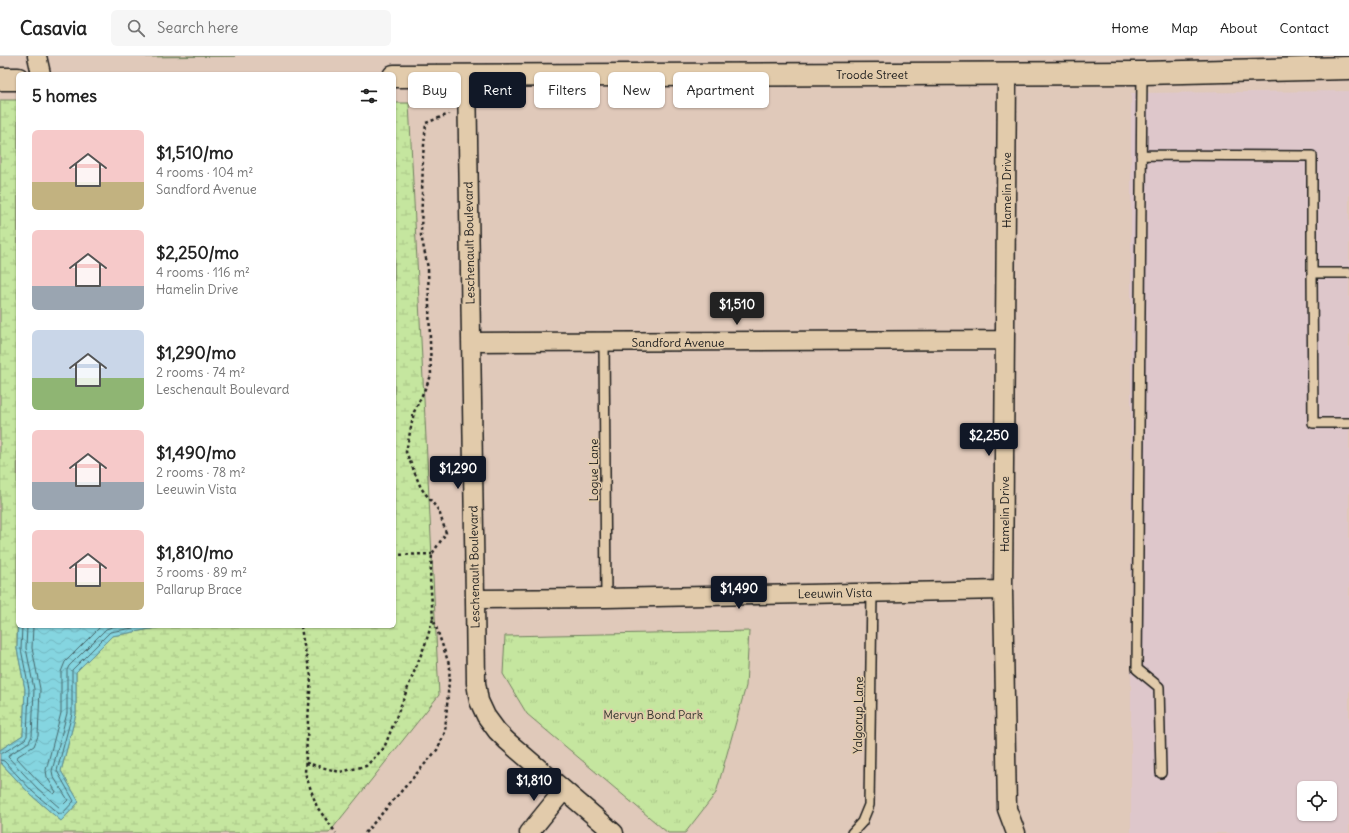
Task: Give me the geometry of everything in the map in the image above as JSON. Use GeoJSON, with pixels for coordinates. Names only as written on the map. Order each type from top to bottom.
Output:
{"type":"FeatureCollection","features":[{"type":"Feature","properties":{"kind":"street"},"geometry":{"type":"LineString","coordinates":[[37,56],[41,72]]}},
{"type":"Feature","properties":{"kind":"street","name":"Troode Street"},"geometry":{"type":"LineString","coordinates":[[396,76],[1142,73],[1349,68]]}},
{"type":"Feature","properties":{"kind":"street","name":"Hamelin Drive"},"geometry":{"type":"LineString","coordinates":[[1007,74],[1003,590],[1007,809],[1016,833]]}},
{"type":"Feature","properties":{"kind":"street","name":"Leschenault Boulevard"},"geometry":{"type":"LineString","coordinates":[[467,75],[476,683],[479,701],[486,716],[502,736],[614,833]]}},
{"type":"Feature","properties":{"kind":"street"},"geometry":{"type":"LineString","coordinates":[[0,79],[16,79]]}},
{"type":"Feature","properties":{"kind":"street","name":"Sandford Avenue"},"geometry":{"type":"LineString","coordinates":[[471,342],[1005,340]]}},
{"type":"Feature","properties":{"kind":"street","name":"Leeuwin Vista"},"geometry":{"type":"LineString","coordinates":[[475,598],[606,598],[1003,590]]}},
{"type":"Feature","properties":{"kind":"street"},"geometry":{"type":"LineString","coordinates":[[528,833],[563,790]]}},
{"type":"Feature","properties":{"kind":"lane"},"geometry":{"type":"LineString","coordinates":[[1142,73],[1137,669],[1159,687],[1161,773]]}},
{"type":"Feature","properties":{"kind":"lane"},"geometry":{"type":"LineString","coordinates":[[1141,155],[1312,156],[1313,423],[1349,423]]}},
{"type":"Feature","properties":{"kind":"lane"},"geometry":{"type":"LineString","coordinates":[[1312,273],[1349,273]]}},
{"type":"Feature","properties":{"kind":"lane","name":"Logue Lane"},"geometry":{"type":"LineString","coordinates":[[604,342],[606,598]]}},
{"type":"Feature","properties":{"kind":"lane","name":"Yalgorup Lane"},"geometry":{"type":"LineString","coordinates":[[852,833],[862,822],[869,805],[872,592]]}},
{"type":"Feature","properties":{"kind":"path"},"geometry":{"type":"LineString","coordinates":[[365,833],[437,750],[445,732],[450,667],[433,618],[430,579],[432,554],[446,533],[439,512],[421,488],[406,452],[414,412],[431,376],[428,268],[421,235],[423,156],[426,123],[449,113]]}},
{"type":"Feature","properties":{"kind":"path"},"geometry":{"type":"LineString","coordinates":[[396,555],[432,554]]}},
{"type":"Feature","properties":{"kind":"path"},"geometry":{"type":"LineString","coordinates":[[306,763],[340,772],[366,766],[384,748],[426,642],[433,618]]}},
{"type":"Feature","properties":{"kind":"path"},"geometry":{"type":"LineString","coordinates":[[301,628],[303,642],[312,676],[306,773],[317,807],[336,833]]}},
{"type":"Feature","properties":{"kind":"shaded area"},"geometry":{"type":"Polygon","coordinates":[[[1349,91],[1349,833],[1131,833],[1131,93],[1349,91]]]}},
{"type":"Feature","properties":{"kind":"green space"},"geometry":{"type":"Polygon","coordinates":[[[144,56],[235,56],[147,57],[144,56]]]}},
{"type":"Feature","properties":{"kind":"green space"},"geometry":{"type":"Polygon","coordinates":[[[0,100],[16,100],[16,628],[17,649],[25,689],[23,735],[0,750],[0,100]]]}},
{"type":"Feature","properties":{"kind":"green space"},"geometry":{"type":"Polygon","coordinates":[[[396,103],[408,103],[439,695],[329,833],[0,833],[0,762],[31,795],[61,821],[79,802],[61,771],[76,714],[76,672],[112,636],[156,628],[396,628],[396,103]]]}},
{"type":"Feature","properties":{"kind":"green space","name":"Mervyn Bond Park"},"geometry":{"type":"Polygon","coordinates":[[[749,631],[746,686],[716,793],[685,833],[668,833],[527,714],[503,674],[505,636],[749,631]]]}},
{"type":"Feature","properties":{"kind":"water"},"geometry":{"type":"Polygon","coordinates":[[[18,628],[156,628],[112,636],[76,672],[76,714],[61,771],[79,802],[61,821],[31,795],[0,762],[0,750],[23,735],[25,689],[17,649],[18,628]]]}}]}
